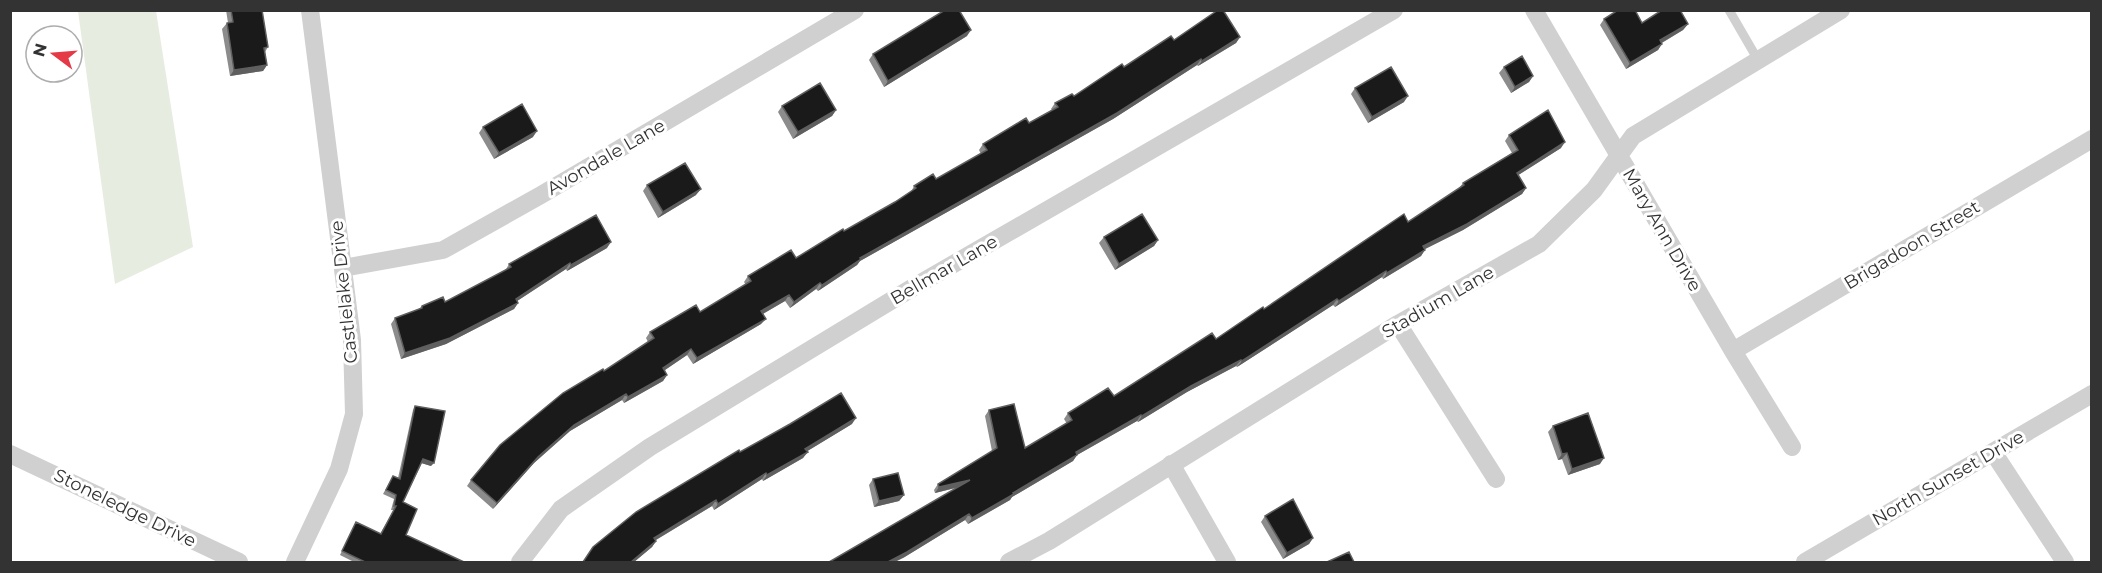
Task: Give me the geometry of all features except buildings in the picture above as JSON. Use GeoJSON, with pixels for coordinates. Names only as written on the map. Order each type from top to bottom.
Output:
{"type":"FeatureCollection","features":[{"type":"Feature","properties":{"kind":"street","name":"Castlelake Drive"},"geometry":{"type":"LineString","coordinates":[[295,562],[339,469],[354,414],[352,340],[310,10]]}},
{"type":"Feature","properties":{"kind":"street","name":"Avondale Lane"},"geometry":{"type":"LineString","coordinates":[[342,268],[443,250],[541,195],[855,10]]}},
{"type":"Feature","properties":{"kind":"street","name":"Bellmar Lane"},"geometry":{"type":"LineString","coordinates":[[520,562],[561,509],[650,447],[912,288],[1394,10]]}},
{"type":"Feature","properties":{"kind":"street","name":"Mary Ann Drive"},"geometry":{"type":"LineString","coordinates":[[1534,10],[1733,351],[1792,447]]}},
{"type":"Feature","properties":{"kind":"street","name":"Stadium Lane"},"geometry":{"type":"LineString","coordinates":[[1009,562],[1048,541],[1398,324],[1539,244],[1594,190],[1633,136],[1841,10]]}},
{"type":"Feature","properties":{"kind":"street","name":"Brigadoon Street"},"geometry":{"type":"LineString","coordinates":[[1733,351],[2091,139]]}},
{"type":"Feature","properties":{"kind":"street"},"geometry":{"type":"LineString","coordinates":[[1398,324],[1496,479]]}},
{"type":"Feature","properties":{"kind":"street","name":"North Sunset Drive"},"geometry":{"type":"LineString","coordinates":[[1804,562],[2091,394]]}},
{"type":"Feature","properties":{"kind":"street"},"geometry":{"type":"LineString","coordinates":[[1994,452],[2065,562]]}},
{"type":"Feature","properties":{"kind":"street","name":"Stoneledge Drive"},"geometry":{"type":"LineString","coordinates":[[10,454],[239,562]]}},
{"type":"Feature","properties":{"kind":"street"},"geometry":{"type":"LineString","coordinates":[[1171,464],[1227,562]]}},
{"type":"Feature","properties":{"kind":"lane"},"geometry":{"type":"LineString","coordinates":[[1729,10],[1758,60]]}},
{"type":"Feature","properties":{"kind":"shaded area"},"geometry":{"type":"Polygon","coordinates":[[[78,11],[156,11],[193,247],[115,284],[84,55],[84,24],[80,24],[78,11]]]}}]}
